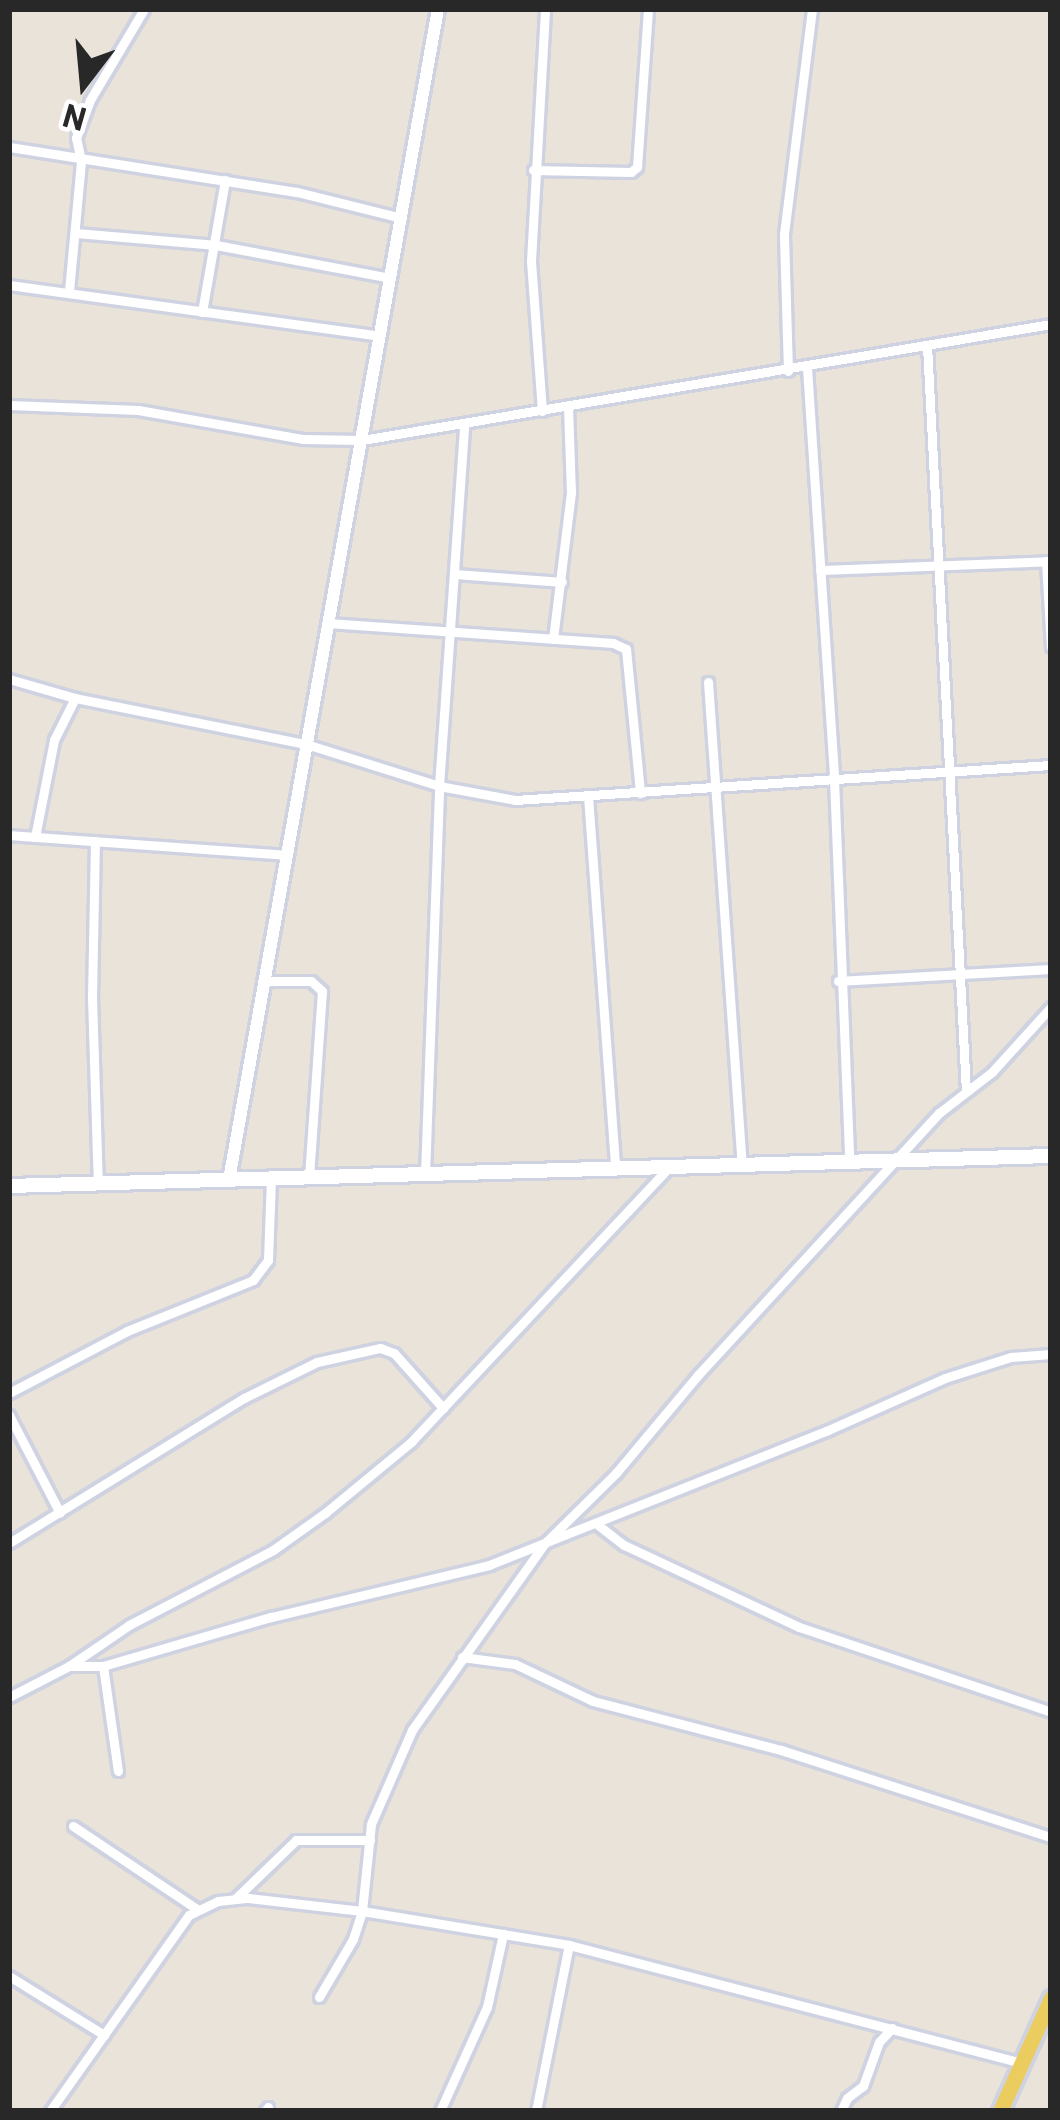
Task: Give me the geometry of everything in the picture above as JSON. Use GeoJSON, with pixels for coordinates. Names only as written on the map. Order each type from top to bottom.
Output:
{"type":"FeatureCollection","features":[{"type":"Feature","properties":{"kind":"main road"},"geometry":{"type":"LineString","coordinates":[[9,1186],[1051,1156]]}},
{"type":"Feature","properties":{"kind":"main road"},"geometry":{"type":"LineString","coordinates":[[1000,2111],[1051,1998]]}},
{"type":"Feature","properties":{"kind":"street"},"geometry":{"type":"LineString","coordinates":[[69,291],[80,161],[76,138],[90,100],[144,9]]}},
{"type":"Feature","properties":{"kind":"street"},"geometry":{"type":"LineString","coordinates":[[229,1180],[438,9]]}},
{"type":"Feature","properties":{"kind":"street"},"geometry":{"type":"LineString","coordinates":[[542,411],[531,261],[545,9]]}},
{"type":"Feature","properties":{"kind":"street"},"geometry":{"type":"LineString","coordinates":[[533,170],[631,172],[637,167],[648,9]]}},
{"type":"Feature","properties":{"kind":"street"},"geometry":{"type":"LineString","coordinates":[[788,371],[784,235],[812,9]]}},
{"type":"Feature","properties":{"kind":"street"},"geometry":{"type":"LineString","coordinates":[[9,147],[225,180],[401,218]]}},
{"type":"Feature","properties":{"kind":"street"},"geometry":{"type":"LineString","coordinates":[[202,312],[225,180]]}},
{"type":"Feature","properties":{"kind":"street"},"geometry":{"type":"LineString","coordinates":[[76,233],[216,245],[390,278]]}},
{"type":"Feature","properties":{"kind":"street"},"geometry":{"type":"LineString","coordinates":[[9,285],[380,336]]}},
{"type":"Feature","properties":{"kind":"street"},"geometry":{"type":"LineString","coordinates":[[9,405],[138,410],[230,429],[362,440],[1051,324]]}},
{"type":"Feature","properties":{"kind":"street"},"geometry":{"type":"LineString","coordinates":[[927,345],[966,1090]]}},
{"type":"Feature","properties":{"kind":"street"},"geometry":{"type":"LineString","coordinates":[[806,368],[834,779],[838,981],[849,1160]]}},
{"type":"Feature","properties":{"kind":"street"},"geometry":{"type":"LineString","coordinates":[[553,638],[571,493],[568,406]]}},
{"type":"Feature","properties":{"kind":"street"},"geometry":{"type":"LineString","coordinates":[[424,1174],[439,785],[464,424]]}},
{"type":"Feature","properties":{"kind":"street"},"geometry":{"type":"LineString","coordinates":[[820,569],[1048,561],[1051,647]]}},
{"type":"Feature","properties":{"kind":"street"},"geometry":{"type":"LineString","coordinates":[[457,574],[562,582]]}},
{"type":"Feature","properties":{"kind":"street"},"geometry":{"type":"LineString","coordinates":[[328,623],[553,638],[626,649],[640,793]]}},
{"type":"Feature","properties":{"kind":"street"},"geometry":{"type":"LineString","coordinates":[[9,679],[75,698],[306,744],[439,785],[515,800],[1051,765]]}},
{"type":"Feature","properties":{"kind":"street"},"geometry":{"type":"LineString","coordinates":[[708,682],[742,1164]]}},
{"type":"Feature","properties":{"kind":"street"},"geometry":{"type":"LineString","coordinates":[[35,837],[54,740],[75,698]]}},
{"type":"Feature","properties":{"kind":"street"},"geometry":{"type":"LineString","coordinates":[[588,796],[615,1168]]}},
{"type":"Feature","properties":{"kind":"street"},"geometry":{"type":"LineString","coordinates":[[9,835],[287,855]]}},
{"type":"Feature","properties":{"kind":"street"},"geometry":{"type":"LineString","coordinates":[[95,841],[98,1184]]}},
{"type":"Feature","properties":{"kind":"street"},"geometry":{"type":"LineString","coordinates":[[838,981],[1051,968]]}},
{"type":"Feature","properties":{"kind":"street"},"geometry":{"type":"LineString","coordinates":[[265,981],[311,981],[322,991],[309,1177]]}},
{"type":"Feature","properties":{"kind":"street"},"geometry":{"type":"LineString","coordinates":[[319,1997],[342,1964],[362,1911],[370,1840],[412,1730],[545,1543],[616,1473],[698,1375],[966,1090],[992,1072],[1051,1007]]}},
{"type":"Feature","properties":{"kind":"street"},"geometry":{"type":"LineString","coordinates":[[1037,1022],[1051,1022]]}},
{"type":"Feature","properties":{"kind":"street"},"geometry":{"type":"LineString","coordinates":[[9,1696],[69,1666],[129,1625],[273,1550],[411,1442],[488,1354],[670,1166]]}},
{"type":"Feature","properties":{"kind":"street"},"geometry":{"type":"LineString","coordinates":[[9,1393],[127,1331],[253,1280],[268,1260],[271,1177]]}},
{"type":"Feature","properties":{"kind":"street"},"geometry":{"type":"LineString","coordinates":[[9,1543],[244,1398],[317,1362],[380,1348],[394,1353],[443,1408]]}},
{"type":"Feature","properties":{"kind":"street"},"geometry":{"type":"LineString","coordinates":[[69,1666],[103,1666],[271,1617],[490,1565],[598,1525],[924,1386],[1011,1357],[1051,1354]]}},
{"type":"Feature","properties":{"kind":"street"},"geometry":{"type":"LineString","coordinates":[[9,1415],[60,1513]]}},
{"type":"Feature","properties":{"kind":"street"},"geometry":{"type":"LineString","coordinates":[[598,1525],[624,1545],[799,1627],[1051,1712]]}},
{"type":"Feature","properties":{"kind":"street"},"geometry":{"type":"LineString","coordinates":[[463,1657],[515,1664],[593,1701],[781,1750],[1051,1837]]}},
{"type":"Feature","properties":{"kind":"street"},"geometry":{"type":"LineString","coordinates":[[103,1666],[118,1771]]}},
{"type":"Feature","properties":{"kind":"street"},"geometry":{"type":"LineString","coordinates":[[73,1826],[196,1909]]}},
{"type":"Feature","properties":{"kind":"street"},"geometry":{"type":"LineString","coordinates":[[235,1900],[296,1840],[370,1840]]}},
{"type":"Feature","properties":{"kind":"street"},"geometry":{"type":"LineString","coordinates":[[50,2111],[196,1909],[235,1900],[362,1911],[568,1946],[1021,2063]]}},
{"type":"Feature","properties":{"kind":"street"},"geometry":{"type":"LineString","coordinates":[[440,2111],[487,2007],[502,1934]]}},
{"type":"Feature","properties":{"kind":"street"},"geometry":{"type":"LineString","coordinates":[[536,2111],[568,1946]]}},
{"type":"Feature","properties":{"kind":"street"},"geometry":{"type":"LineString","coordinates":[[9,1976],[104,2035]]}},
{"type":"Feature","properties":{"kind":"street"},"geometry":{"type":"LineString","coordinates":[[842,2111],[847,2098],[863,2086],[879,2042],[892,2028]]}}]}
